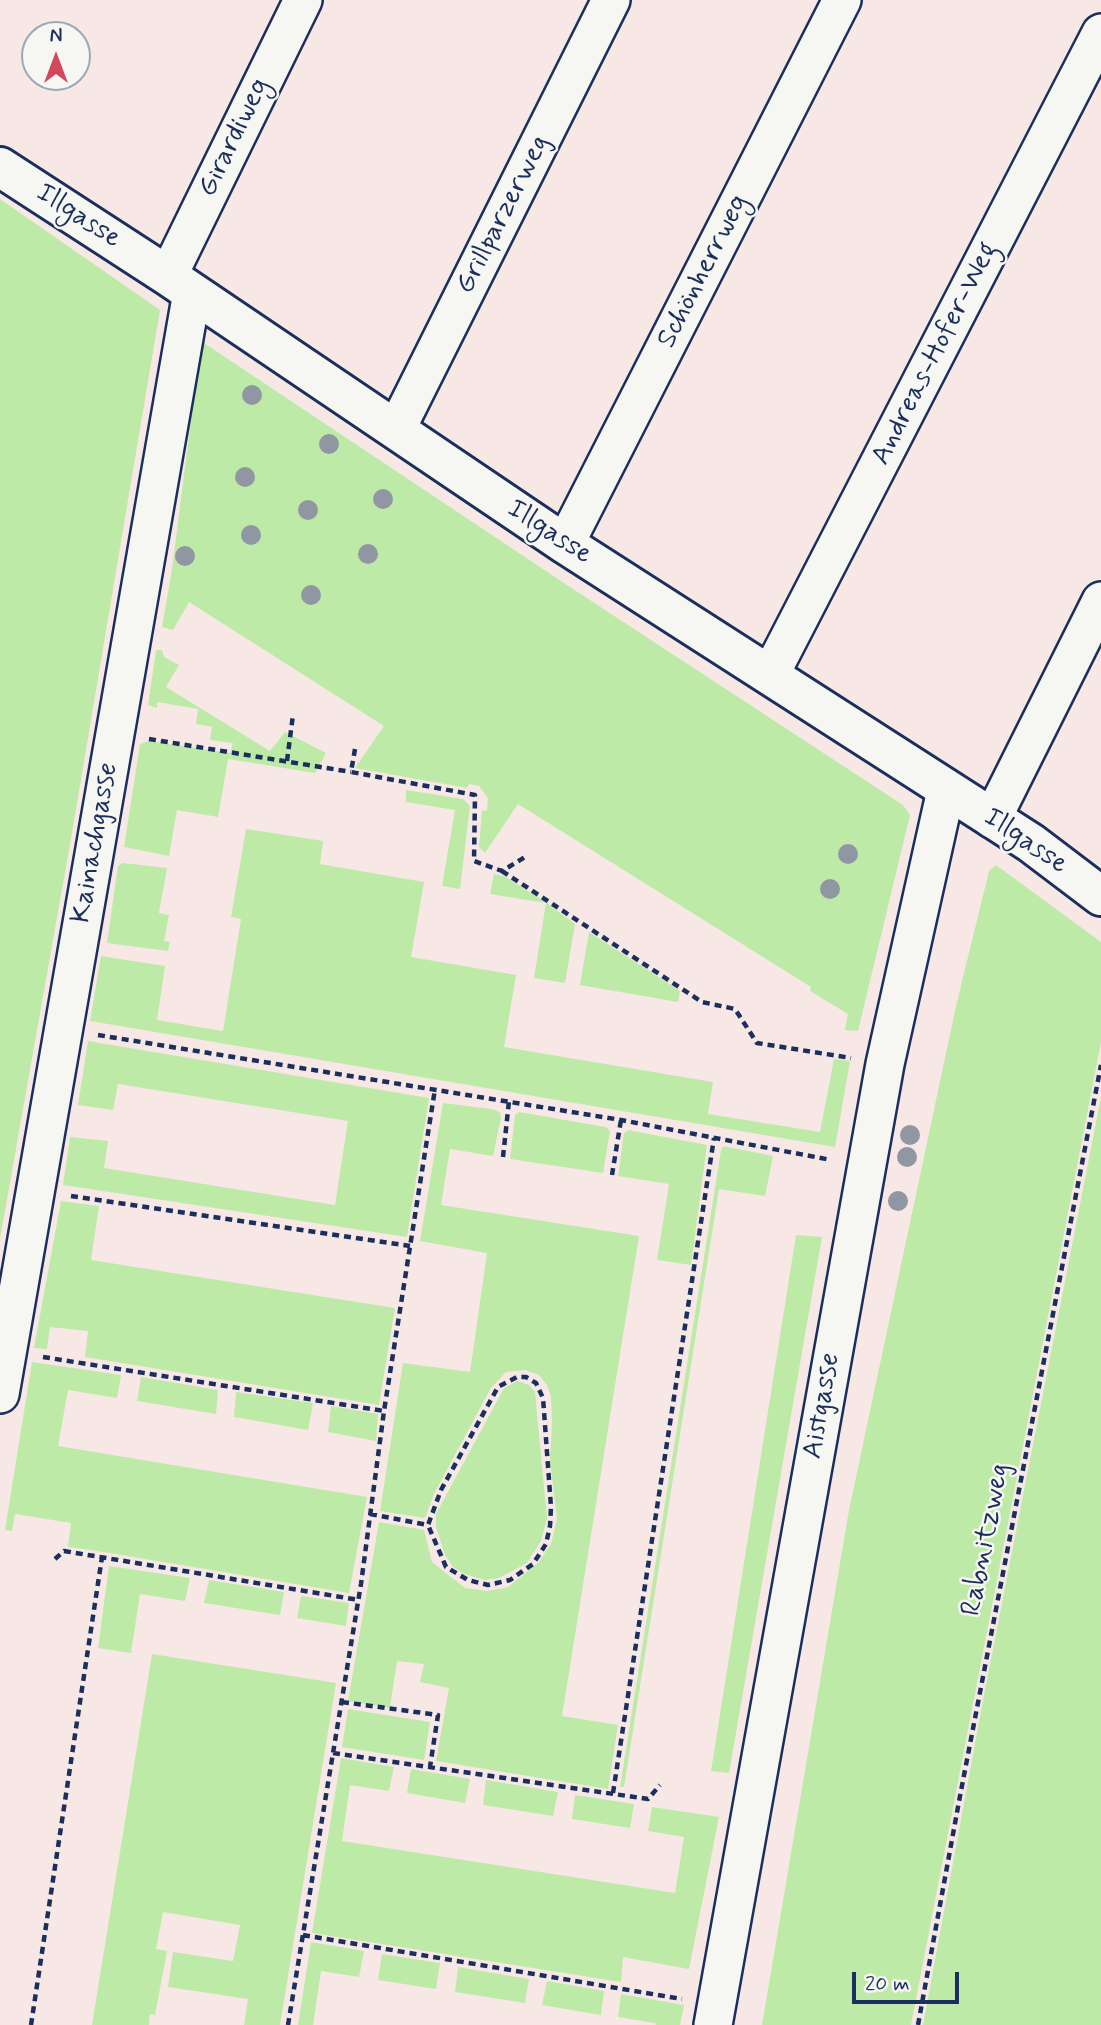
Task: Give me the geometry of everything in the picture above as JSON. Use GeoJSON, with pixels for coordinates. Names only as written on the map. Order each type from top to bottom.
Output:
{"type":"FeatureCollection","features":[{"type":"Feature","properties":{"kind":"street","name":"Girardiweg"},"geometry":{"type":"LineString","coordinates":[[180,284],[303,0]]}},
{"type":"Feature","properties":{"kind":"street","name":"Grillparzerweg"},"geometry":{"type":"LineString","coordinates":[[397,430],[611,0]]}},
{"type":"Feature","properties":{"kind":"street","name":"Schönherrweg"},"geometry":{"type":"LineString","coordinates":[[565,544],[842,0]]}},
{"type":"Feature","properties":{"kind":"street","name":"Andreas-Hofer-Weg"},"geometry":{"type":"LineString","coordinates":[[770,675],[1101,33]]}},
{"type":"Feature","properties":{"kind":"street","name":"Illgasse"},"geometry":{"type":"LineString","coordinates":[[0,167],[180,284],[565,544],[1031,843],[1101,896]]}},
{"type":"Feature","properties":{"kind":"street","name":"Kainachgasse"},"geometry":{"type":"LineString","coordinates":[[0,1394],[115,733],[180,284]]}},
{"type":"Feature","properties":{"kind":"street"},"geometry":{"type":"LineString","coordinates":[[992,819],[1101,601]]}},
{"type":"Feature","properties":{"kind":"street","name":"Aistgasse"},"geometry":{"type":"LineString","coordinates":[[715,2015],[885,1064],[946,790]]}},
{"type":"Feature","properties":{"kind":"path"},"geometry":{"type":"LineString","coordinates":[[287,761],[293,715]]}},
{"type":"Feature","properties":{"kind":"path"},"geometry":{"type":"LineString","coordinates":[[115,733],[475,795],[474,861],[502,871],[702,1002],[735,1009],[757,1043],[885,1064]]}},
{"type":"Feature","properties":{"kind":"path"},"geometry":{"type":"LineString","coordinates":[[351,772],[355,748]]}},
{"type":"Feature","properties":{"kind":"path"},"geometry":{"type":"LineString","coordinates":[[502,871],[525,857]]}},
{"type":"Feature","properties":{"kind":"path"},"geometry":{"type":"LineString","coordinates":[[64,1029],[621,1119],[866,1166]]}},
{"type":"Feature","properties":{"kind":"path","name":"Rabnitzweg"},"geometry":{"type":"LineString","coordinates":[[918,2025],[1101,1065]]}},
{"type":"Feature","properties":{"kind":"path"},"geometry":{"type":"LineString","coordinates":[[288,2025],[359,1600],[384,1411],[435,1089]]}},
{"type":"Feature","properties":{"kind":"path"},"geometry":{"type":"LineString","coordinates":[[503,1157],[509,1101]]}},
{"type":"Feature","properties":{"kind":"path"},"geometry":{"type":"LineString","coordinates":[[612,1175],[621,1119]]}},
{"type":"Feature","properties":{"kind":"path"},"geometry":{"type":"LineString","coordinates":[[613,1793],[714,1138]]}},
{"type":"Feature","properties":{"kind":"path"},"geometry":{"type":"LineString","coordinates":[[36,1191],[410,1245]]}},
{"type":"Feature","properties":{"kind":"path"},"geometry":{"type":"LineString","coordinates":[[8,1351],[384,1411]]}},
{"type":"Feature","properties":{"kind":"path"},"geometry":{"type":"LineString","coordinates":[[517,1377],[526,1377],[536,1383],[542,1398],[551,1526],[546,1544],[533,1564],[510,1580],[499,1583],[488,1585],[468,1580],[446,1567],[428,1525],[442,1490],[498,1387],[517,1377]]}},
{"type":"Feature","properties":{"kind":"path"},"geometry":{"type":"LineString","coordinates":[[370,1514],[428,1525]]}},
{"type":"Feature","properties":{"kind":"path"},"geometry":{"type":"LineString","coordinates":[[55,1559],[64,1551],[359,1600]]}},
{"type":"Feature","properties":{"kind":"path"},"geometry":{"type":"LineString","coordinates":[[31,2025],[102,1557]]}},
{"type":"Feature","properties":{"kind":"path"},"geometry":{"type":"LineString","coordinates":[[342,1702],[438,1715],[430,1767]]}},
{"type":"Feature","properties":{"kind":"path"},"geometry":{"type":"LineString","coordinates":[[333,1753],[648,1799],[660,1785]]}},
{"type":"Feature","properties":{"kind":"path"},"geometry":{"type":"LineString","coordinates":[[303,1935],[715,2015]]}},
{"type":"Feature","properties":{"kind":"green space"},"geometry":{"type":"Polygon","coordinates":[[[0,199],[160,310],[0,1239],[0,199]]]}},
{"type":"Feature","properties":{"kind":"green space"},"geometry":{"type":"Polygon","coordinates":[[[201,341],[903,805],[910,815],[858,1031],[845,1030],[848,1014],[810,991],[811,987],[518,804],[485,853],[479,847],[482,811],[487,810],[488,798],[479,786],[469,784],[467,788],[355,768],[384,726],[189,602],[173,630],[162,627],[201,341]]]}},
{"type":"Feature","properties":{"kind":"green space"},"geometry":{"type":"Polygon","coordinates":[[[156,650],[162,650],[164,657],[179,665],[166,687],[270,751],[285,732],[326,753],[315,773],[228,759],[218,817],[177,810],[169,856],[124,847],[140,744],[149,741],[230,753],[233,743],[210,740],[212,727],[196,724],[198,709],[157,702],[157,708],[148,705],[156,650]]]}},
{"type":"Feature","properties":{"kind":"green space"},"geometry":{"type":"Polygon","coordinates":[[[406,790],[463,799],[470,806],[460,889],[442,886],[455,810],[406,802],[406,790]]]}},
{"type":"Feature","properties":{"kind":"green space"},"geometry":{"type":"Polygon","coordinates":[[[246,829],[323,841],[320,864],[424,882],[411,957],[516,975],[504,1047],[713,1082],[708,1114],[820,1132],[834,1059],[850,1061],[835,1147],[90,1021],[101,956],[165,966],[157,1020],[223,1031],[241,919],[231,917],[246,829]]]}},
{"type":"Feature","properties":{"kind":"green space"},"geometry":{"type":"Polygon","coordinates":[[[123,863],[167,868],[159,913],[169,915],[164,941],[170,942],[168,951],[107,943],[118,866],[123,863]]]}},
{"type":"Feature","properties":{"kind":"green space"},"geometry":{"type":"Polygon","coordinates":[[[996,865],[1101,942],[1101,1042],[911,2025],[762,2025],[849,1510],[956,1006],[989,871],[996,865]]]}},
{"type":"Feature","properties":{"kind":"green space"},"geometry":{"type":"Polygon","coordinates":[[[494,874],[504,876],[547,903],[575,924],[565,983],[534,978],[546,903],[490,894],[494,874]]]}},
{"type":"Feature","properties":{"kind":"green space"},"geometry":{"type":"Polygon","coordinates":[[[589,932],[680,991],[678,1002],[580,985],[589,932]]]}},
{"type":"Feature","properties":{"kind":"green space"},"geometry":{"type":"Polygon","coordinates":[[[88,1041],[429,1098],[407,1237],[63,1185],[70,1137],[108,1141],[104,1168],[335,1205],[348,1121],[118,1084],[113,1110],[78,1105],[88,1041]]]}},
{"type":"Feature","properties":{"kind":"green space"},"geometry":{"type":"Polygon","coordinates":[[[1101,1097],[1101,2025],[923,2025],[984,1695],[1101,1097]]]}},
{"type":"Feature","properties":{"kind":"green space"},"geometry":{"type":"Polygon","coordinates":[[[443,1103],[492,1109],[500,1112],[501,1118],[493,1156],[450,1149],[441,1205],[639,1236],[562,1716],[618,1725],[608,1789],[436,1761],[449,1688],[420,1682],[424,1664],[397,1661],[390,1708],[348,1701],[379,1522],[424,1530],[432,1562],[465,1588],[487,1591],[508,1587],[538,1563],[551,1544],[557,1519],[550,1461],[551,1397],[547,1385],[539,1375],[525,1370],[506,1372],[491,1388],[434,1494],[425,1518],[380,1511],[403,1363],[470,1372],[487,1253],[420,1241],[443,1103]]]}},
{"type":"Feature","properties":{"kind":"green space"},"geometry":{"type":"Polygon","coordinates":[[[519,1112],[606,1127],[610,1131],[603,1173],[510,1159],[515,1115],[519,1112]]]}},
{"type":"Feature","properties":{"kind":"green space"},"geometry":{"type":"Polygon","coordinates":[[[628,1130],[707,1145],[691,1265],[657,1260],[669,1184],[618,1176],[624,1133],[628,1130]]]}},
{"type":"Feature","properties":{"kind":"green space"},"geometry":{"type":"Polygon","coordinates":[[[723,1146],[773,1156],[765,1196],[719,1189],[624,1787],[620,1787],[721,1150],[723,1146]]]}},
{"type":"Feature","properties":{"kind":"green space"},"geometry":{"type":"Polygon","coordinates":[[[61,1201],[99,1206],[91,1260],[395,1308],[379,1405],[85,1357],[88,1331],[50,1327],[47,1349],[34,1348],[61,1201]]]}},
{"type":"Feature","properties":{"kind":"green space"},"geometry":{"type":"Polygon","coordinates":[[[796,1235],[822,1237],[729,1773],[711,1771],[796,1235]]]}},
{"type":"Feature","properties":{"kind":"green space"},"geometry":{"type":"Polygon","coordinates":[[[32,1362],[121,1375],[117,1398],[68,1390],[58,1446],[367,1497],[349,1593],[68,1547],[71,1523],[15,1514],[12,1531],[5,1530],[32,1362]]]}},
{"type":"Feature","properties":{"kind":"green space"},"geometry":{"type":"Polygon","coordinates":[[[141,1377],[218,1390],[216,1414],[137,1401],[141,1377]]]}},
{"type":"Feature","properties":{"kind":"green space"},"geometry":{"type":"Polygon","coordinates":[[[517,1381],[529,1385],[535,1392],[547,1518],[541,1541],[527,1563],[499,1578],[485,1580],[464,1574],[453,1567],[445,1555],[436,1527],[436,1514],[504,1388],[517,1381]]]}},
{"type":"Feature","properties":{"kind":"green space"},"geometry":{"type":"Polygon","coordinates":[[[236,1392],[313,1403],[308,1430],[234,1417],[236,1392]]]}},
{"type":"Feature","properties":{"kind":"green space"},"geometry":{"type":"Polygon","coordinates":[[[331,1406],[378,1414],[376,1441],[328,1432],[331,1406]]]}},
{"type":"Feature","properties":{"kind":"green space"},"geometry":{"type":"Polygon","coordinates":[[[109,1566],[190,1578],[185,1601],[140,1594],[131,1653],[98,1648],[109,1566]]]}},
{"type":"Feature","properties":{"kind":"green space"},"geometry":{"type":"Polygon","coordinates":[[[209,1580],[284,1592],[280,1615],[204,1603],[209,1580]]]}},
{"type":"Feature","properties":{"kind":"green space"},"geometry":{"type":"Polygon","coordinates":[[[301,1596],[349,1603],[346,1626],[297,1618],[301,1596]]]}},
{"type":"Feature","properties":{"kind":"green space"},"geometry":{"type":"Polygon","coordinates":[[[152,1654],[336,1683],[280,2025],[244,2025],[248,1999],[168,1987],[173,1952],[233,1961],[240,1925],[163,1912],[156,1949],[167,1951],[155,2015],[150,2014],[149,2025],[92,2025],[152,1654]]]}},
{"type":"Feature","properties":{"kind":"green space"},"geometry":{"type":"Polygon","coordinates":[[[348,1709],[430,1722],[424,1760],[342,1747],[348,1709]]]}},
{"type":"Feature","properties":{"kind":"green space"},"geometry":{"type":"Polygon","coordinates":[[[341,1758],[394,1767],[389,1791],[350,1785],[342,1841],[675,1893],[684,1837],[648,1831],[652,1807],[719,1817],[689,1969],[623,1957],[621,1982],[312,1933],[341,1758]]]}},
{"type":"Feature","properties":{"kind":"green space"},"geometry":{"type":"Polygon","coordinates":[[[411,1769],[470,1779],[465,1803],[407,1793],[411,1769]]]}},
{"type":"Feature","properties":{"kind":"green space"},"geometry":{"type":"Polygon","coordinates":[[[486,1780],[558,1792],[553,1816],[483,1805],[486,1780]]]}},
{"type":"Feature","properties":{"kind":"green space"},"geometry":{"type":"Polygon","coordinates":[[[575,1795],[634,1804],[630,1828],[572,1819],[575,1795]]]}},
{"type":"Feature","properties":{"kind":"green space"},"geometry":{"type":"Polygon","coordinates":[[[311,1942],[364,1951],[359,1977],[321,1971],[313,2025],[298,2025],[311,1942]]]}},
{"type":"Feature","properties":{"kind":"green space"},"geometry":{"type":"Polygon","coordinates":[[[382,1954],[440,1963],[436,1989],[378,1980],[382,1954]]]}},
{"type":"Feature","properties":{"kind":"green space"},"geometry":{"type":"Polygon","coordinates":[[[458,1967],[529,1979],[525,2003],[455,1992],[458,1967]]]}},
{"type":"Feature","properties":{"kind":"green space"},"geometry":{"type":"Polygon","coordinates":[[[547,1981],[604,1991],[601,2015],[542,2005],[547,1981]]]}},
{"type":"Feature","properties":{"kind":"green space"},"geometry":{"type":"Polygon","coordinates":[[[621,1994],[684,2005],[680,2025],[656,2025],[618,2017],[621,1994]]]}}]}
